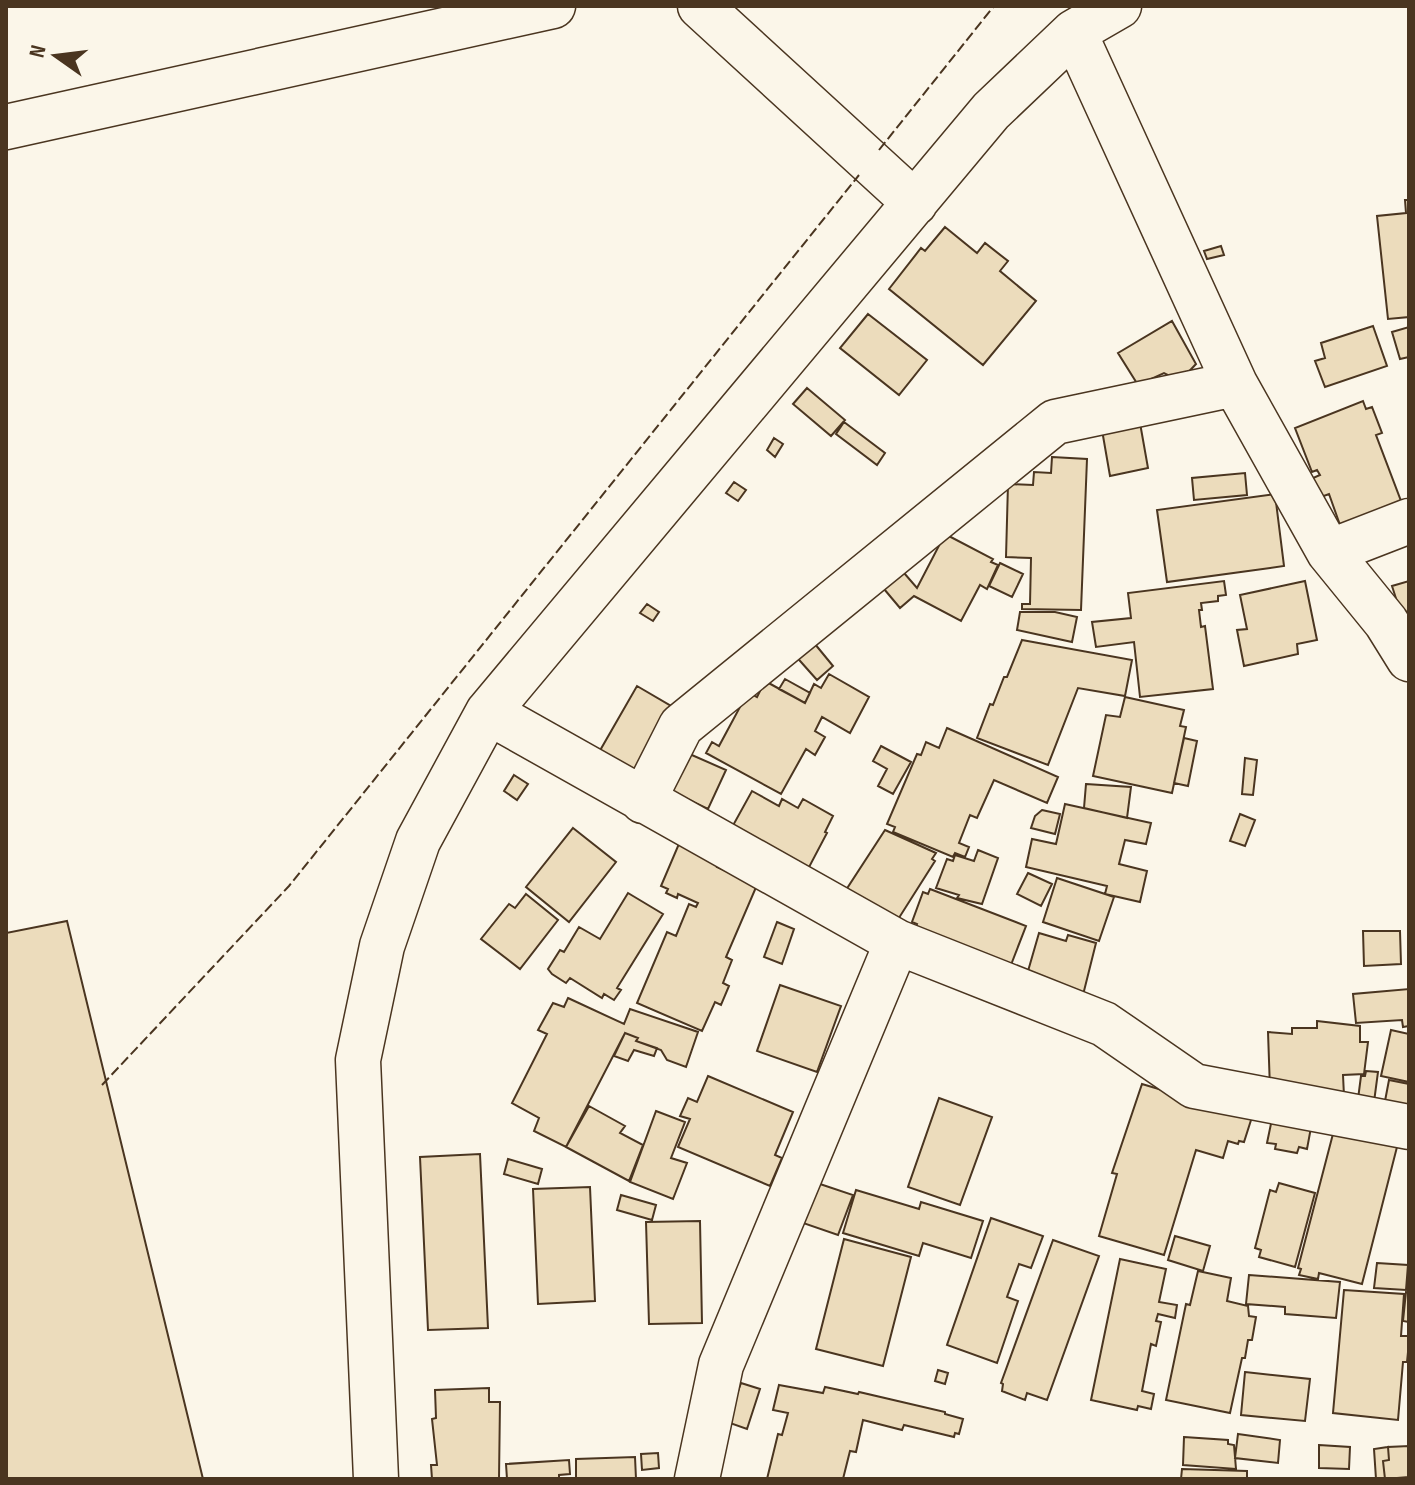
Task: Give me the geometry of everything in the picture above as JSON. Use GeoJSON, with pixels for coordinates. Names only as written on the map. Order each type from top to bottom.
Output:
{"type":"FeatureCollection","features":[{"type":"Feature","properties":{"kind":"street"},"geometry":{"type":"LineString","coordinates":[[6,127],[553,6]]}},
{"type":"Feature","properties":{"kind":"street"},"geometry":{"type":"LineString","coordinates":[[700,6],[915,203]]}},
{"type":"Feature","properties":{"kind":"street"},"geometry":{"type":"LineString","coordinates":[[376,1479],[358,1060],[382,946],[418,841],[488,712],[991,111],[1074,32],[1119,6]]}},
{"type":"Feature","properties":{"kind":"street"},"geometry":{"type":"LineString","coordinates":[[1074,32],[1235,384],[1329,552],[1386,622],[1409,659]]}},
{"type":"Feature","properties":{"kind":"street"},"geometry":{"type":"LineString","coordinates":[[643,801],[681,726],[1055,422],[1235,384]]}},
{"type":"Feature","properties":{"kind":"street"},"geometry":{"type":"LineString","coordinates":[[1329,552],[1409,521]]}},
{"type":"Feature","properties":{"kind":"street"},"geometry":{"type":"LineString","coordinates":[[488,712],[897,942],[1104,1024],[1194,1086],[1409,1127]]}},
{"type":"Feature","properties":{"kind":"street"},"geometry":{"type":"LineString","coordinates":[[697,1479],[721,1365],[897,942]]}},
{"type":"Feature","properties":{"kind":"building"},"geometry":{"type":"Polygon","coordinates":[[[1405,200],[1409,200],[1409,317],[1388,319],[1377,216],[1406,213],[1405,200]]]}},
{"type":"Feature","properties":{"kind":"building"},"geometry":{"type":"Polygon","coordinates":[[[945,227],[977,253],[985,243],[1008,261],[1000,271],[1036,301],[983,365],[889,289],[921,248],[925,251],[945,227]]]}},
{"type":"Feature","properties":{"kind":"building"},"geometry":{"type":"Polygon","coordinates":[[[1221,246],[1224,255],[1207,259],[1204,251],[1221,246]]]}},
{"type":"Feature","properties":{"kind":"building"},"geometry":{"type":"Polygon","coordinates":[[[868,314],[927,360],[899,395],[840,348],[868,314]]]}},
{"type":"Feature","properties":{"kind":"building"},"geometry":{"type":"Polygon","coordinates":[[[1172,321],[1196,364],[1180,381],[1164,373],[1138,385],[1118,353],[1172,321]]]}},
{"type":"Feature","properties":{"kind":"building"},"geometry":{"type":"Polygon","coordinates":[[[1373,326],[1387,366],[1325,387],[1315,361],[1325,358],[1321,343],[1373,326]]]}},
{"type":"Feature","properties":{"kind":"building"},"geometry":{"type":"Polygon","coordinates":[[[1409,327],[1409,357],[1400,359],[1392,332],[1409,327]]]}},
{"type":"Feature","properties":{"kind":"building"},"geometry":{"type":"Polygon","coordinates":[[[807,388],[845,420],[831,436],[793,404],[807,388]]]}},
{"type":"Feature","properties":{"kind":"building"},"geometry":{"type":"Polygon","coordinates":[[[1363,401],[1366,409],[1372,407],[1382,433],[1376,435],[1401,501],[1340,525],[1329,494],[1321,497],[1313,478],[1320,475],[1317,470],[1312,472],[1295,428],[1363,401]]]}},
{"type":"Feature","properties":{"kind":"building"},"geometry":{"type":"Polygon","coordinates":[[[844,422],[885,453],[877,465],[836,434],[844,422]]]}},
{"type":"Feature","properties":{"kind":"building"},"geometry":{"type":"Polygon","coordinates":[[[1140,423],[1148,468],[1110,476],[1102,430],[1140,423]]]}},
{"type":"Feature","properties":{"kind":"building"},"geometry":{"type":"Polygon","coordinates":[[[774,438],[783,444],[775,457],[767,450],[774,438]]]}},
{"type":"Feature","properties":{"kind":"building"},"geometry":{"type":"Polygon","coordinates":[[[1052,457],[1087,459],[1081,610],[1022,609],[1022,604],[1030,604],[1031,558],[1006,557],[1008,484],[1033,485],[1034,472],[1051,473],[1052,457]]]}},
{"type":"Feature","properties":{"kind":"building"},"geometry":{"type":"Polygon","coordinates":[[[1245,473],[1247,495],[1194,500],[1192,478],[1245,473]]]}},
{"type":"Feature","properties":{"kind":"building"},"geometry":{"type":"Polygon","coordinates":[[[734,482],[746,490],[738,501],[726,493],[734,482]]]}},
{"type":"Feature","properties":{"kind":"building"},"geometry":{"type":"Polygon","coordinates":[[[1275,494],[1284,566],[1167,582],[1157,510],[1275,494]]]}},
{"type":"Feature","properties":{"kind":"building"},"geometry":{"type":"Polygon","coordinates":[[[945,534],[993,559],[991,562],[998,565],[987,589],[980,585],[961,621],[914,596],[900,608],[879,583],[898,566],[917,588],[945,534]]]}},
{"type":"Feature","properties":{"kind":"building"},"geometry":{"type":"Polygon","coordinates":[[[1000,563],[1023,574],[1012,597],[989,586],[1000,563]]]}},
{"type":"Feature","properties":{"kind":"building"},"geometry":{"type":"Polygon","coordinates":[[[1224,581],[1226,595],[1218,596],[1218,601],[1201,603],[1202,610],[1199,610],[1201,627],[1205,626],[1213,689],[1140,697],[1134,642],[1096,647],[1092,622],[1131,618],[1128,593],[1224,581]]]}},
{"type":"Feature","properties":{"kind":"building"},"geometry":{"type":"Polygon","coordinates":[[[1305,581],[1317,640],[1297,644],[1298,654],[1244,666],[1237,630],[1247,629],[1240,595],[1305,581]]]}},
{"type":"Feature","properties":{"kind":"building"},"geometry":{"type":"Polygon","coordinates":[[[1409,581],[1409,611],[1401,614],[1392,586],[1409,581]]]}},
{"type":"Feature","properties":{"kind":"building"},"geometry":{"type":"Polygon","coordinates":[[[647,604],[659,612],[653,621],[640,613],[647,604]]]}},
{"type":"Feature","properties":{"kind":"building"},"geometry":{"type":"Polygon","coordinates":[[[1020,612],[1055,612],[1077,617],[1072,642],[1017,630],[1020,612]]]}},
{"type":"Feature","properties":{"kind":"building"},"geometry":{"type":"Polygon","coordinates":[[[810,638],[833,666],[817,680],[793,653],[810,638]]]}},
{"type":"Feature","properties":{"kind":"building"},"geometry":{"type":"Polygon","coordinates":[[[1022,640],[1132,660],[1125,696],[1078,688],[1048,765],[977,738],[1022,640]]]}},
{"type":"Feature","properties":{"kind":"building"},"geometry":{"type":"Polygon","coordinates":[[[829,674],[869,697],[850,733],[822,717],[815,731],[825,737],[815,755],[806,749],[781,794],[706,753],[712,742],[719,746],[748,692],[757,697],[765,681],[805,703],[814,684],[821,688],[829,674]]]}},
{"type":"Feature","properties":{"kind":"building"},"geometry":{"type":"Polygon","coordinates":[[[785,679],[810,693],[805,703],[779,689],[785,679]]]}},
{"type":"Feature","properties":{"kind":"building"},"geometry":{"type":"Polygon","coordinates":[[[637,686],[671,706],[635,775],[598,754],[637,686]]]}},
{"type":"Feature","properties":{"kind":"building"},"geometry":{"type":"Polygon","coordinates":[[[1125,697],[1184,710],[1180,726],[1186,727],[1172,793],[1093,776],[1106,715],[1120,717],[1125,697]]]}},
{"type":"Feature","properties":{"kind":"building"},"geometry":{"type":"Polygon","coordinates":[[[947,728],[1058,777],[1047,803],[994,780],[977,818],[970,815],[959,843],[969,847],[965,857],[955,853],[953,857],[893,832],[895,827],[887,824],[917,754],[921,755],[926,742],[939,748],[947,728]]]}},
{"type":"Feature","properties":{"kind":"building"},"geometry":{"type":"Polygon","coordinates":[[[1184,738],[1197,741],[1188,786],[1174,783],[1184,738]]]}},
{"type":"Feature","properties":{"kind":"building"},"geometry":{"type":"Polygon","coordinates":[[[881,746],[911,762],[893,794],[878,786],[887,769],[873,761],[881,746]]]}},
{"type":"Feature","properties":{"kind":"building"},"geometry":{"type":"Polygon","coordinates":[[[685,752],[726,770],[708,809],[668,790],[685,752]]]}},
{"type":"Feature","properties":{"kind":"building"},"geometry":{"type":"Polygon","coordinates":[[[1245,758],[1257,760],[1253,795],[1242,794],[1245,758]]]}},
{"type":"Feature","properties":{"kind":"building"},"geometry":{"type":"Polygon","coordinates":[[[514,775],[528,784],[517,800],[504,791],[514,775]]]}},
{"type":"Feature","properties":{"kind":"building"},"geometry":{"type":"Polygon","coordinates":[[[1086,784],[1131,787],[1127,818],[1084,808],[1086,784]]]}},
{"type":"Feature","properties":{"kind":"building"},"geometry":{"type":"Polygon","coordinates":[[[752,791],[779,806],[782,799],[798,808],[803,799],[833,816],[807,871],[731,829],[752,791]]]}},
{"type":"Feature","properties":{"kind":"building"},"geometry":{"type":"Polygon","coordinates":[[[1065,804],[1151,823],[1146,844],[1125,840],[1119,864],[1147,871],[1140,902],[1105,894],[1107,886],[1026,867],[1032,839],[1056,844],[1065,804]]]}},
{"type":"Feature","properties":{"kind":"building"},"geometry":{"type":"Polygon","coordinates":[[[1042,810],[1060,814],[1055,834],[1031,828],[1035,816],[1042,810]]]}},
{"type":"Feature","properties":{"kind":"building"},"geometry":{"type":"Polygon","coordinates":[[[1240,814],[1255,820],[1245,846],[1230,841],[1240,814]]]}},
{"type":"Feature","properties":{"kind":"building"},"geometry":{"type":"Polygon","coordinates":[[[573,828],[616,862],[569,922],[526,887],[573,828]]]}},
{"type":"Feature","properties":{"kind":"building"},"geometry":{"type":"Polygon","coordinates":[[[885,830],[936,853],[932,859],[935,861],[897,921],[846,890],[885,830]]]}},
{"type":"Feature","properties":{"kind":"building"},"geometry":{"type":"Polygon","coordinates":[[[681,839],[722,857],[717,867],[757,885],[726,957],[732,960],[723,983],[729,986],[721,1005],[715,1002],[702,1031],[637,1003],[667,932],[676,936],[689,904],[696,907],[698,903],[678,894],[677,898],[666,893],[668,889],[661,886],[681,839]]]}},
{"type":"Feature","properties":{"kind":"building"},"geometry":{"type":"Polygon","coordinates":[[[978,850],[998,858],[982,904],[957,898],[959,895],[936,888],[947,859],[953,861],[955,855],[974,861],[978,850]]]}},
{"type":"Feature","properties":{"kind":"building"},"geometry":{"type":"Polygon","coordinates":[[[1028,873],[1052,884],[1041,906],[1017,894],[1028,873]]]}},
{"type":"Feature","properties":{"kind":"building"},"geometry":{"type":"Polygon","coordinates":[[[1057,878],[1114,897],[1099,941],[1043,922],[1057,878]]]}},
{"type":"Feature","properties":{"kind":"building"},"geometry":{"type":"Polygon","coordinates":[[[930,889],[1026,926],[1009,970],[913,933],[917,924],[912,922],[923,892],[928,894],[930,889]]]}},
{"type":"Feature","properties":{"kind":"building"},"geometry":{"type":"Polygon","coordinates":[[[628,893],[663,914],[617,988],[621,990],[614,1000],[604,994],[602,998],[570,978],[566,983],[552,974],[548,969],[560,950],[564,952],[579,927],[600,939],[628,893]]]}},
{"type":"Feature","properties":{"kind":"building"},"geometry":{"type":"Polygon","coordinates":[[[526,894],[558,920],[520,969],[481,939],[509,904],[515,908],[526,894]]]}},
{"type":"Feature","properties":{"kind":"building"},"geometry":{"type":"Polygon","coordinates":[[[67,921],[203,1479],[6,1479],[6,933],[67,921]]]}},
{"type":"Feature","properties":{"kind":"building"},"geometry":{"type":"Polygon","coordinates":[[[777,922],[794,929],[782,964],[764,957],[777,922]]]}},
{"type":"Feature","properties":{"kind":"building"},"geometry":{"type":"Polygon","coordinates":[[[1363,931],[1400,931],[1401,964],[1364,966],[1363,931]]]}},
{"type":"Feature","properties":{"kind":"building"},"geometry":{"type":"Polygon","coordinates":[[[1039,933],[1066,941],[1068,935],[1096,943],[1083,995],[1026,978],[1039,933]]]}},
{"type":"Feature","properties":{"kind":"building"},"geometry":{"type":"Polygon","coordinates":[[[780,985],[841,1006],[817,1072],[757,1051],[780,985]]]}},
{"type":"Feature","properties":{"kind":"building"},"geometry":{"type":"Polygon","coordinates":[[[1409,989],[1409,1026],[1403,1027],[1402,1020],[1356,1023],[1353,994],[1409,989]]]}},
{"type":"Feature","properties":{"kind":"building"},"geometry":{"type":"Polygon","coordinates":[[[568,998],[624,1024],[630,1009],[698,1032],[686,1067],[667,1060],[661,1050],[636,1041],[638,1038],[625,1033],[566,1147],[534,1131],[539,1118],[512,1103],[547,1034],[538,1030],[553,1003],[564,1007],[568,998]]]}},
{"type":"Feature","properties":{"kind":"building"},"geometry":{"type":"Polygon","coordinates":[[[1317,1021],[1360,1026],[1360,1042],[1368,1042],[1364,1074],[1343,1075],[1344,1096],[1270,1089],[1268,1032],[1292,1034],[1292,1028],[1317,1028],[1317,1021]]]}},
{"type":"Feature","properties":{"kind":"building"},"geometry":{"type":"Polygon","coordinates":[[[1391,1030],[1409,1034],[1409,1082],[1381,1076],[1391,1030]]]}},
{"type":"Feature","properties":{"kind":"building"},"geometry":{"type":"Polygon","coordinates":[[[625,1033],[638,1038],[636,1041],[657,1048],[654,1056],[634,1050],[628,1061],[614,1056],[625,1033]]]}},
{"type":"Feature","properties":{"kind":"building"},"geometry":{"type":"Polygon","coordinates":[[[1366,1071],[1378,1072],[1374,1102],[1358,1099],[1361,1076],[1365,1076],[1366,1071]]]}},
{"type":"Feature","properties":{"kind":"building"},"geometry":{"type":"Polygon","coordinates":[[[708,1076],[793,1112],[775,1155],[782,1158],[770,1186],[678,1147],[690,1119],[680,1116],[688,1098],[697,1102],[708,1076]]]}},
{"type":"Feature","properties":{"kind":"building"},"geometry":{"type":"Polygon","coordinates":[[[1389,1080],[1409,1084],[1409,1106],[1385,1101],[1389,1080]]]}},
{"type":"Feature","properties":{"kind":"building"},"geometry":{"type":"Polygon","coordinates":[[[1142,1084],[1252,1117],[1244,1142],[1228,1141],[1223,1158],[1196,1150],[1164,1255],[1099,1236],[1117,1174],[1112,1173],[1142,1084]]]}},
{"type":"Feature","properties":{"kind":"building"},"geometry":{"type":"Polygon","coordinates":[[[939,1098],[992,1117],[960,1205],[908,1187],[939,1098]]]}},
{"type":"Feature","properties":{"kind":"building"},"geometry":{"type":"Polygon","coordinates":[[[589,1106],[625,1126],[620,1133],[643,1145],[629,1181],[566,1147],[589,1106]]]}},
{"type":"Feature","properties":{"kind":"building"},"geometry":{"type":"Polygon","coordinates":[[[656,1111],[685,1122],[671,1158],[687,1163],[673,1199],[630,1182],[656,1111]]]}},
{"type":"Feature","properties":{"kind":"building"},"geometry":{"type":"Polygon","coordinates":[[[1273,1114],[1312,1122],[1307,1149],[1299,1147],[1297,1153],[1275,1149],[1276,1144],[1267,1143],[1273,1114]]]}},
{"type":"Feature","properties":{"kind":"building"},"geometry":{"type":"Polygon","coordinates":[[[1334,1130],[1397,1147],[1362,1284],[1319,1273],[1318,1279],[1299,1275],[1301,1269],[1298,1268],[1334,1130]]]}},
{"type":"Feature","properties":{"kind":"building"},"geometry":{"type":"Polygon","coordinates":[[[480,1154],[488,1328],[428,1330],[420,1157],[480,1154]]]}},
{"type":"Feature","properties":{"kind":"building"},"geometry":{"type":"Polygon","coordinates":[[[508,1159],[542,1169],[538,1184],[504,1174],[508,1159]]]}},
{"type":"Feature","properties":{"kind":"building"},"geometry":{"type":"Polygon","coordinates":[[[817,1183],[853,1195],[838,1235],[803,1223],[817,1183]]]}},
{"type":"Feature","properties":{"kind":"building"},"geometry":{"type":"Polygon","coordinates":[[[1279,1183],[1315,1193],[1295,1267],[1259,1257],[1261,1250],[1255,1248],[1270,1190],[1276,1192],[1279,1183]]]}},
{"type":"Feature","properties":{"kind":"building"},"geometry":{"type":"Polygon","coordinates":[[[590,1187],[595,1301],[538,1304],[533,1189],[590,1187]]]}},
{"type":"Feature","properties":{"kind":"building"},"geometry":{"type":"Polygon","coordinates":[[[856,1190],[919,1209],[921,1202],[983,1221],[971,1258],[923,1243],[919,1256],[843,1233],[856,1190]]]}},
{"type":"Feature","properties":{"kind":"building"},"geometry":{"type":"Polygon","coordinates":[[[621,1195],[656,1205],[652,1220],[617,1210],[621,1195]]]}},
{"type":"Feature","properties":{"kind":"building"},"geometry":{"type":"Polygon","coordinates":[[[991,1218],[1043,1236],[1031,1268],[1019,1264],[1007,1297],[1018,1301],[997,1363],[947,1345],[991,1218]]]}},
{"type":"Feature","properties":{"kind":"building"},"geometry":{"type":"Polygon","coordinates":[[[700,1221],[702,1323],[649,1324],[646,1222],[700,1221]]]}},
{"type":"Feature","properties":{"kind":"building"},"geometry":{"type":"Polygon","coordinates":[[[1175,1236],[1210,1246],[1203,1271],[1168,1260],[1175,1236]]]}},
{"type":"Feature","properties":{"kind":"building"},"geometry":{"type":"Polygon","coordinates":[[[844,1239],[911,1257],[883,1366],[816,1349],[844,1239]]]}},
{"type":"Feature","properties":{"kind":"building"},"geometry":{"type":"Polygon","coordinates":[[[1053,1240],[1099,1256],[1047,1400],[1027,1393],[1025,1400],[1002,1391],[1001,1383],[1053,1240]]]}},
{"type":"Feature","properties":{"kind":"building"},"geometry":{"type":"Polygon","coordinates":[[[1120,1259],[1166,1269],[1159,1302],[1177,1305],[1175,1318],[1158,1314],[1156,1321],[1161,1322],[1156,1346],[1151,1344],[1142,1391],[1154,1394],[1151,1409],[1138,1406],[1137,1410],[1091,1400],[1120,1259]]]}},
{"type":"Feature","properties":{"kind":"building"},"geometry":{"type":"Polygon","coordinates":[[[1377,1263],[1408,1265],[1406,1290],[1374,1288],[1377,1263]]]}},
{"type":"Feature","properties":{"kind":"building"},"geometry":{"type":"Polygon","coordinates":[[[1198,1271],[1231,1278],[1227,1301],[1248,1306],[1249,1316],[1256,1317],[1252,1340],[1248,1340],[1245,1358],[1242,1358],[1230,1413],[1166,1400],[1186,1304],[1190,1305],[1198,1271]]]}},
{"type":"Feature","properties":{"kind":"building"},"geometry":{"type":"Polygon","coordinates":[[[1249,1275],[1340,1282],[1336,1318],[1285,1314],[1285,1307],[1246,1304],[1249,1275]]]}},
{"type":"Feature","properties":{"kind":"building"},"geometry":{"type":"Polygon","coordinates":[[[1344,1290],[1404,1294],[1401,1336],[1409,1336],[1409,1342],[1407,1362],[1403,1362],[1398,1420],[1333,1413],[1344,1290]]]}},
{"type":"Feature","properties":{"kind":"building"},"geometry":{"type":"Polygon","coordinates":[[[1406,1292],[1409,1293],[1409,1322],[1403,1321],[1406,1292]]]}},
{"type":"Feature","properties":{"kind":"building"},"geometry":{"type":"Polygon","coordinates":[[[938,1370],[948,1373],[945,1384],[935,1381],[938,1370]]]}},
{"type":"Feature","properties":{"kind":"building"},"geometry":{"type":"Polygon","coordinates":[[[1245,1372],[1310,1379],[1305,1421],[1241,1415],[1245,1372]]]}},
{"type":"Feature","properties":{"kind":"building"},"geometry":{"type":"Polygon","coordinates":[[[741,1383],[760,1389],[747,1429],[727,1422],[741,1383]]]}},
{"type":"Feature","properties":{"kind":"building"},"geometry":{"type":"Polygon","coordinates":[[[779,1385],[823,1393],[825,1387],[859,1392],[963,1419],[959,1434],[955,1433],[954,1437],[904,1425],[902,1430],[863,1420],[856,1452],[850,1451],[843,1479],[767,1479],[778,1434],[782,1435],[788,1413],[773,1410],[779,1385]]]}},
{"type":"Feature","properties":{"kind":"building"},"geometry":{"type":"Polygon","coordinates":[[[489,1388],[489,1402],[500,1402],[499,1479],[432,1479],[431,1465],[437,1465],[432,1419],[436,1418],[435,1390],[489,1388]]]}},
{"type":"Feature","properties":{"kind":"building"},"geometry":{"type":"Polygon","coordinates":[[[1238,1434],[1280,1440],[1278,1463],[1235,1458],[1238,1434]]]}},
{"type":"Feature","properties":{"kind":"building"},"geometry":{"type":"Polygon","coordinates":[[[1184,1437],[1228,1440],[1228,1444],[1234,1445],[1236,1469],[1183,1465],[1184,1437]]]}},
{"type":"Feature","properties":{"kind":"building"},"geometry":{"type":"Polygon","coordinates":[[[1319,1445],[1350,1447],[1349,1469],[1319,1468],[1319,1445]]]}},
{"type":"Feature","properties":{"kind":"building"},"geometry":{"type":"Polygon","coordinates":[[[1409,1446],[1409,1477],[1385,1479],[1383,1461],[1389,1460],[1388,1447],[1409,1446]]]}},
{"type":"Feature","properties":{"kind":"building"},"geometry":{"type":"Polygon","coordinates":[[[1388,1447],[1389,1460],[1383,1461],[1385,1479],[1376,1479],[1374,1449],[1388,1447]]]}},
{"type":"Feature","properties":{"kind":"building"},"geometry":{"type":"Polygon","coordinates":[[[658,1453],[659,1468],[642,1470],[641,1454],[658,1453]]]}},
{"type":"Feature","properties":{"kind":"building"},"geometry":{"type":"Polygon","coordinates":[[[635,1457],[636,1479],[576,1479],[576,1459],[635,1457]]]}},
{"type":"Feature","properties":{"kind":"building"},"geometry":{"type":"Polygon","coordinates":[[[569,1460],[570,1474],[559,1475],[559,1479],[507,1479],[506,1464],[569,1460]]]}},
{"type":"Feature","properties":{"kind":"building"},"geometry":{"type":"Polygon","coordinates":[[[1182,1469],[1247,1471],[1247,1479],[1181,1479],[1182,1469]]]}},
{"type":"Feature","properties":{"kind":"fence"},"geometry":{"type":"LineString","coordinates":[[879,150],[994,6]]}},
{"type":"Feature","properties":{"kind":"fence"},"geometry":{"type":"LineString","coordinates":[[102,1085],[289,886],[859,175]]}}]}
